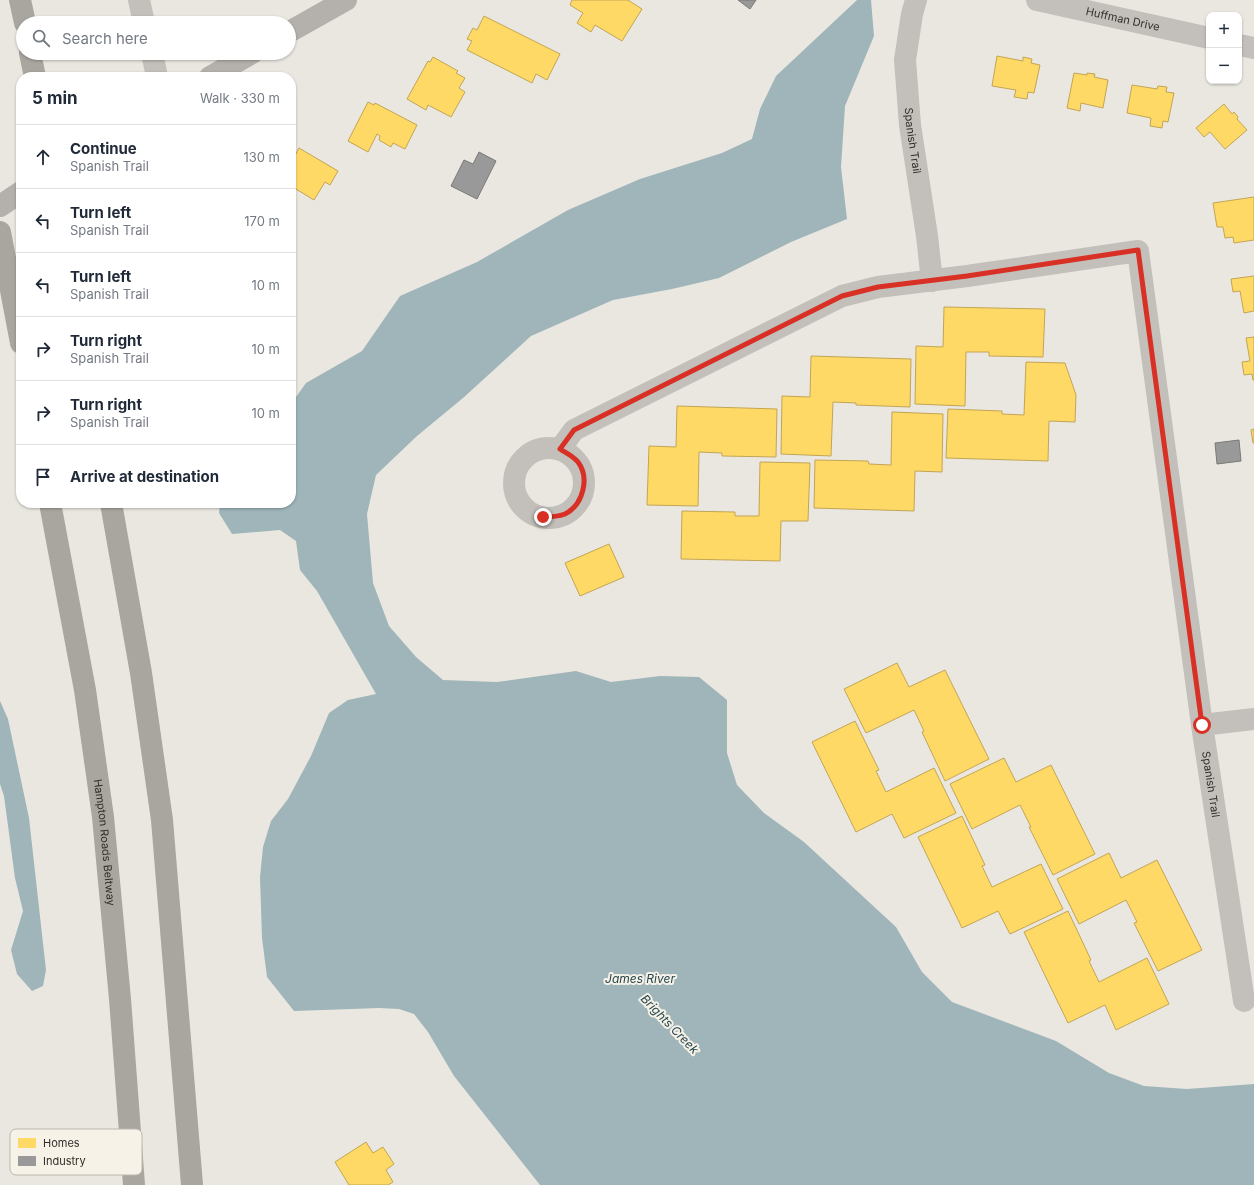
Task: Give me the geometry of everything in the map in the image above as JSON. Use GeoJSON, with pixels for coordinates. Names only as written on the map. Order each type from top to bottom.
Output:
{"type":"FeatureCollection","features":[{"type":"Feature","properties":{"kind":"highway"},"geometry":{"type":"LineString","coordinates":[[20,0],[23,16]]}},
{"type":"Feature","properties":{"kind":"highway"},"geometry":{"type":"LineString","coordinates":[[0,232],[16,316]]}},
{"type":"Feature","properties":{"kind":"highway","name":"Hampton Roads Beltway"},"geometry":{"type":"LineString","coordinates":[[51,508],[85,690],[103,817],[120,999],[130,1129]]}},
{"type":"Feature","properties":{"kind":"highway"},"geometry":{"type":"LineString","coordinates":[[112,508],[141,673],[162,820],[192,1185]]}},
{"type":"Feature","properties":{"kind":"highway","name":"Hampton Roads Beltway"},"geometry":{"type":"LineString","coordinates":[[133,1175],[134,1185]]}},
{"type":"Feature","properties":{"kind":"main road"},"geometry":{"type":"LineString","coordinates":[[296,28],[346,0]]}},
{"type":"Feature","properties":{"kind":"main road"},"geometry":{"type":"LineString","coordinates":[[219,72],[240,60]]}},
{"type":"Feature","properties":{"kind":"main road"},"geometry":{"type":"LineString","coordinates":[[0,206],[16,195]]}},
{"type":"Feature","properties":{"kind":"street"},"geometry":{"type":"LineString","coordinates":[[139,0],[142,16]]}},
{"type":"Feature","properties":{"kind":"street","name":"Spanish Trail"},"geometry":{"type":"LineString","coordinates":[[916,0],[912,14],[906,53],[906,68],[910,125],[927,236],[932,281]]}},
{"type":"Feature","properties":{"kind":"street","name":"Huffman Drive"},"geometry":{"type":"LineString","coordinates":[[1037,0],[1206,37]]}},
{"type":"Feature","properties":{"kind":"street"},"geometry":{"type":"LineString","coordinates":[[1242,46],[1254,48]]}},
{"type":"Feature","properties":{"kind":"street"},"geometry":{"type":"LineString","coordinates":[[153,60],[156,72]]}},
{"type":"Feature","properties":{"kind":"street","name":"Spanish Trail"},"geometry":{"type":"LineString","coordinates":[[560,449],[574,430],[842,296],[878,287],[932,281],[1138,250],[1202,725],[1244,1001]]}},
{"type":"Feature","properties":{"kind":"street"},"geometry":{"type":"LineString","coordinates":[[1202,725],[1254,719]]}},
{"type":"Feature","properties":{"kind":"water","name":"James River"},"geometry":{"type":"Polygon","coordinates":[[[857,0],[871,0],[874,36],[845,106],[841,167],[847,219],[791,242],[719,278],[672,289],[613,300],[531,336],[463,398],[417,436],[376,475],[367,514],[373,583],[389,626],[416,657],[443,680],[497,682],[576,671],[611,682],[660,676],[699,677],[727,700],[727,753],[737,785],[764,813],[804,842],[896,927],[922,972],[952,1002],[1056,1041],[1109,1073],[1144,1086],[1187,1089],[1254,1084],[1254,1185],[540,1185],[454,1076],[428,1032],[414,1014],[399,1009],[379,1008],[294,1011],[267,977],[262,938],[260,877],[263,847],[271,821],[288,799],[311,756],[329,713],[348,700],[376,694],[317,591],[300,570],[296,541],[280,530],[232,534],[219,513],[220,508],[296,508],[296,397],[306,383],[362,351],[400,296],[477,262],[568,210],[640,179],[722,153],[752,139],[760,109],[776,76],[857,0]]]}},
{"type":"Feature","properties":{"kind":"water"},"geometry":{"type":"Polygon","coordinates":[[[0,701],[8,719],[29,818],[46,970],[43,986],[32,991],[17,974],[11,950],[23,911],[15,878],[4,796],[0,784],[0,701]]]}},
{"type":"Feature","properties":{"kind":"building: Homes"},"geometry":{"type":"Polygon","coordinates":[[[572,0],[628,0],[642,9],[622,41],[595,25],[591,32],[577,23],[583,13],[570,5],[572,0]]]}},
{"type":"Feature","properties":{"kind":"building: Homes"},"geometry":{"type":"Polygon","coordinates":[[[484,16],[560,54],[547,80],[536,74],[532,83],[467,50],[472,41],[467,39],[473,28],[477,30],[484,16]]]}},
{"type":"Feature","properties":{"kind":"building: Homes"},"geometry":{"type":"Polygon","coordinates":[[[997,56],[1023,61],[1023,57],[1032,59],[1031,63],[1040,65],[1034,93],[1028,92],[1027,99],[1014,97],[1016,90],[992,86],[997,56]]]}},
{"type":"Feature","properties":{"kind":"building: Homes"},"geometry":{"type":"Polygon","coordinates":[[[433,57],[458,71],[456,73],[465,78],[459,88],[465,92],[451,117],[428,105],[426,110],[407,99],[428,61],[430,62],[433,57]]]}},
{"type":"Feature","properties":{"kind":"building: Homes"},"geometry":{"type":"Polygon","coordinates":[[[1074,73],[1087,75],[1087,73],[1095,74],[1094,77],[1108,80],[1103,108],[1081,103],[1080,111],[1067,108],[1074,73]]]}},
{"type":"Feature","properties":{"kind":"building: Homes"},"geometry":{"type":"Polygon","coordinates":[[[1132,85],[1157,89],[1158,86],[1167,87],[1166,92],[1174,93],[1168,122],[1163,121],[1162,128],[1150,126],[1151,118],[1127,113],[1132,85]]]}},
{"type":"Feature","properties":{"kind":"building: Homes"},"geometry":{"type":"Polygon","coordinates":[[[368,102],[374,105],[375,103],[417,125],[405,149],[393,143],[391,147],[379,140],[380,136],[377,134],[368,152],[348,141],[368,102]]]}},
{"type":"Feature","properties":{"kind":"building: Homes"},"geometry":{"type":"Polygon","coordinates":[[[1224,104],[1232,114],[1234,112],[1238,117],[1237,119],[1247,130],[1225,149],[1210,132],[1204,137],[1196,128],[1224,104]]]}},
{"type":"Feature","properties":{"kind":"building: Homes"},"geometry":{"type":"Polygon","coordinates":[[[299,148],[338,171],[330,185],[325,182],[314,200],[296,189],[296,154],[299,148]]]}},
{"type":"Feature","properties":{"kind":"building: Homes"},"geometry":{"type":"Polygon","coordinates":[[[1254,197],[1254,240],[1234,243],[1233,237],[1225,238],[1223,227],[1217,227],[1213,203],[1254,197]]]}},
{"type":"Feature","properties":{"kind":"building: Homes"},"geometry":{"type":"Polygon","coordinates":[[[1254,276],[1254,311],[1244,313],[1240,291],[1233,292],[1231,279],[1254,276]]]}},
{"type":"Feature","properties":{"kind":"building: Homes"},"geometry":{"type":"Polygon","coordinates":[[[944,307],[1045,309],[1043,357],[989,356],[989,352],[966,352],[965,406],[915,404],[916,346],[943,347],[944,307]]]}},
{"type":"Feature","properties":{"kind":"building: Homes"},"geometry":{"type":"Polygon","coordinates":[[[1254,337],[1253,380],[1252,374],[1244,375],[1242,362],[1250,361],[1246,338],[1254,337]]]}},
{"type":"Feature","properties":{"kind":"building: Homes"},"geometry":{"type":"Polygon","coordinates":[[[811,356],[911,359],[910,407],[856,405],[856,403],[833,402],[831,456],[781,454],[782,396],[810,397],[811,356]]]}},
{"type":"Feature","properties":{"kind":"building: Homes"},"geometry":{"type":"Polygon","coordinates":[[[1026,362],[1065,363],[1076,395],[1075,422],[1049,421],[1048,461],[946,458],[948,409],[1002,411],[1002,414],[1024,415],[1026,362]]]}},
{"type":"Feature","properties":{"kind":"building: Homes"},"geometry":{"type":"Polygon","coordinates":[[[677,406],[777,409],[776,457],[722,456],[722,453],[699,452],[698,506],[647,505],[649,446],[676,447],[677,406]]]}},
{"type":"Feature","properties":{"kind":"building: Homes"},"geometry":{"type":"Polygon","coordinates":[[[892,412],[943,414],[942,472],[915,471],[914,511],[814,508],[815,460],[868,461],[869,464],[891,465],[892,412]]]}},
{"type":"Feature","properties":{"kind":"building: Homes"},"geometry":{"type":"Polygon","coordinates":[[[1254,429],[1254,443],[1253,443],[1251,430],[1254,429]]]}},
{"type":"Feature","properties":{"kind":"building: Homes"},"geometry":{"type":"Polygon","coordinates":[[[760,462],[810,463],[808,521],[781,521],[780,561],[681,559],[682,511],[735,512],[735,516],[759,516],[760,462]]]}},
{"type":"Feature","properties":{"kind":"building: Homes"},"geometry":{"type":"Polygon","coordinates":[[[609,544],[624,577],[580,596],[565,563],[609,544]]]}},
{"type":"Feature","properties":{"kind":"building: Homes"},"geometry":{"type":"Polygon","coordinates":[[[897,663],[909,687],[945,670],[989,759],[945,781],[922,732],[924,731],[914,710],[866,733],[844,689],[897,663]]]}},
{"type":"Feature","properties":{"kind":"building: Homes"},"geometry":{"type":"Polygon","coordinates":[[[855,721],[879,770],[876,771],[886,792],[934,768],[956,813],[904,838],[892,814],[856,832],[812,742],[855,721]]]}},
{"type":"Feature","properties":{"kind":"building: Homes"},"geometry":{"type":"Polygon","coordinates":[[[1004,758],[1016,782],[1051,765],[1095,854],[1053,875],[1029,827],[1031,827],[1020,805],[972,829],[950,784],[1004,758]]]}},
{"type":"Feature","properties":{"kind":"building: Homes"},"geometry":{"type":"Polygon","coordinates":[[[962,816],[985,865],[982,866],[992,887],[1041,864],[1063,909],[1010,934],[998,911],[962,928],[918,837],[962,816]]]}},
{"type":"Feature","properties":{"kind":"building: Homes"},"geometry":{"type":"Polygon","coordinates":[[[1109,853],[1121,878],[1157,860],[1202,950],[1158,971],[1134,923],[1137,922],[1126,900],[1079,924],[1057,879],[1109,853]]]}},
{"type":"Feature","properties":{"kind":"building: Homes"},"geometry":{"type":"Polygon","coordinates":[[[1068,911],[1091,960],[1089,961],[1099,982],[1147,958],[1169,1004],[1116,1030],[1105,1005],[1068,1023],[1024,932],[1068,911]]]}},
{"type":"Feature","properties":{"kind":"building: Homes"},"geometry":{"type":"Polygon","coordinates":[[[366,1142],[373,1153],[383,1147],[394,1164],[386,1170],[393,1182],[388,1185],[349,1185],[335,1162],[366,1142]]]}},
{"type":"Feature","properties":{"kind":"building: Industry"},"geometry":{"type":"Polygon","coordinates":[[[738,0],[756,0],[750,9],[738,0]]]}},
{"type":"Feature","properties":{"kind":"building: Industry"},"geometry":{"type":"Polygon","coordinates":[[[479,152],[496,161],[477,199],[451,186],[464,160],[473,164],[479,152]]]}},
{"type":"Feature","properties":{"kind":"building: Industry"},"geometry":{"type":"Polygon","coordinates":[[[1239,440],[1241,461],[1217,464],[1215,443],[1239,440]]]}},
{"type":"Feature","properties":{"kind":"route"},"geometry":{"type":"LineString","coordinates":[[543,517],[555,517],[566,513],[575,506],[581,496],[584,485],[583,473],[578,463],[569,454],[560,449],[574,430],[842,296],[878,287],[967,276],[1138,250],[1202,725]]}},
{"type":"Feature","properties":{"kind":"water label","name":"Brights Creek"},"geometry":{"type":"Point","coordinates":[670,1024]}}]}
